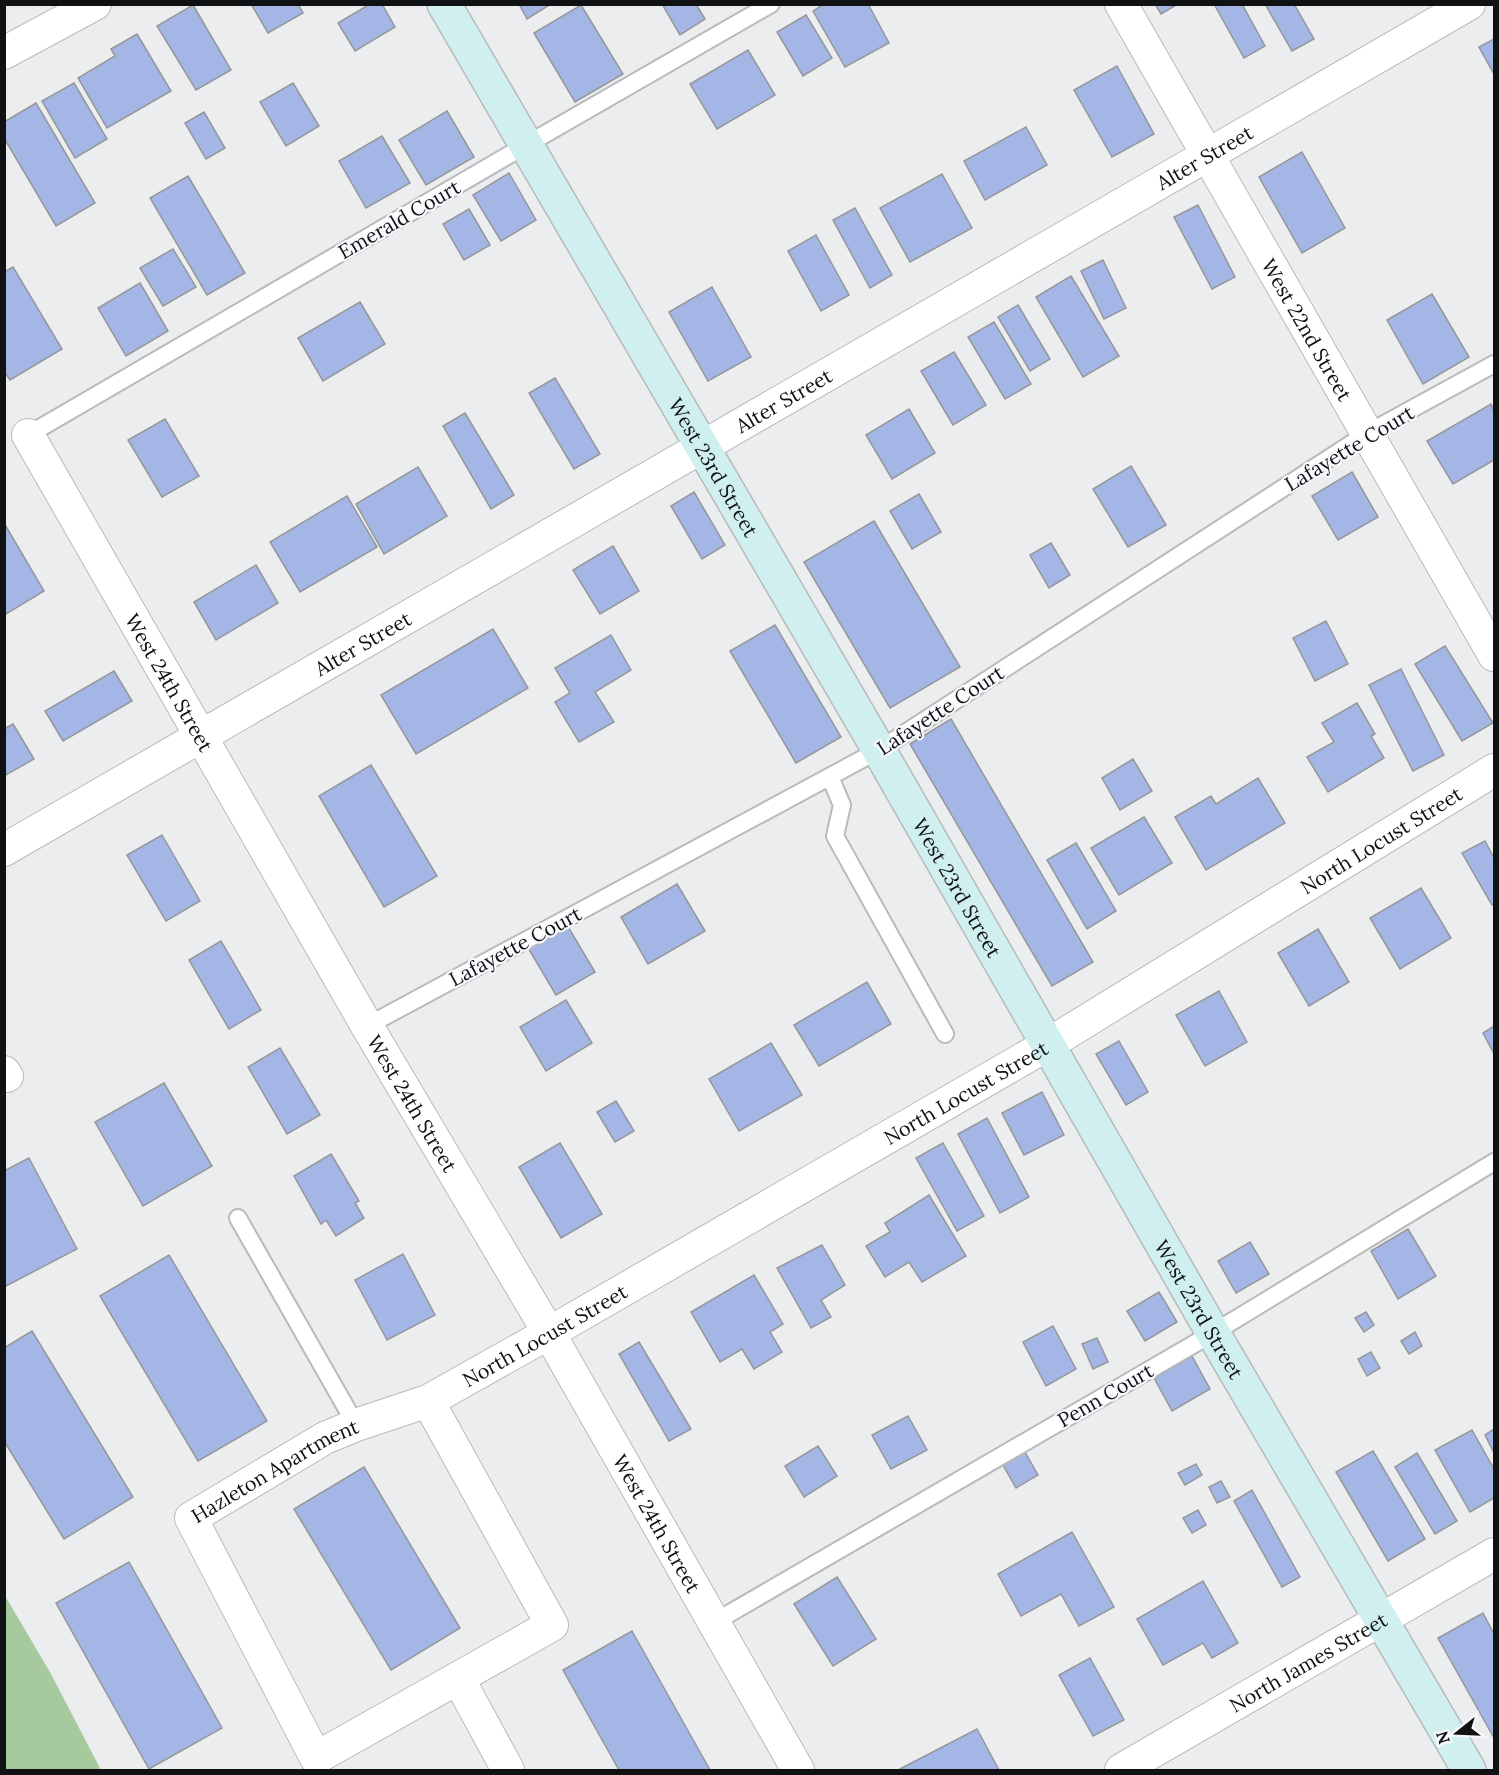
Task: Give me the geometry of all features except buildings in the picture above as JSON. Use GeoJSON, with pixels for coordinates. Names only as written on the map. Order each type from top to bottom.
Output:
{"type":"FeatureCollection","features":[{"type":"Feature","properties":{"kind":"street"},"geometry":{"type":"LineString","coordinates":[[4,53],[95,4]]}},
{"type":"Feature","properties":{"kind":"street","name":"West 23rd Street"},"geometry":{"type":"LineString","coordinates":[[444,4],[879,750],[1213,1333],[1469,1770]]}},
{"type":"Feature","properties":{"kind":"street","name":"West 22nd Street"},"geometry":{"type":"LineString","coordinates":[[1121,4],[1494,655]]}},
{"type":"Feature","properties":{"kind":"street","name":"Alter Street"},"geometry":{"type":"LineString","coordinates":[[4,850],[1469,4]]}},
{"type":"Feature","properties":{"kind":"street","name":"West 24th Street"},"geometry":{"type":"LineString","coordinates":[[28,435],[367,1026],[549,1333],[798,1770]]}},
{"type":"Feature","properties":{"kind":"street","name":"North Locust Street"},"geometry":{"type":"LineString","coordinates":[[428,1401],[1047,1045],[1494,770]]}},
{"type":"Feature","properties":{"kind":"street","name":"Hazleton Apartment"},"geometry":{"type":"LineString","coordinates":[[428,1401],[552,1625],[316,1758],[191,1518],[325,1438],[428,1401]]}},
{"type":"Feature","properties":{"kind":"street","name":"North James Street"},"geometry":{"type":"LineString","coordinates":[[1121,1770],[1494,1554]]}},
{"type":"Feature","properties":{"kind":"street"},"geometry":{"type":"LineString","coordinates":[[459,1678],[508,1770]]}},
{"type":"Feature","properties":{"kind":"lane","name":"Emerald Court"},"geometry":{"type":"LineString","coordinates":[[28,435],[771,4]]}},
{"type":"Feature","properties":{"kind":"lane","name":"Lafayette Court"},"geometry":{"type":"LineString","coordinates":[[367,1026],[879,750],[1368,433],[1494,363]]}},
{"type":"Feature","properties":{"kind":"lane"},"geometry":{"type":"LineString","coordinates":[[830,777],[842,805],[835,836],[945,1034]]}},
{"type":"Feature","properties":{"kind":"lane","name":"Penn Court"},"geometry":{"type":"LineString","coordinates":[[713,1623],[1213,1333],[1494,1162]]}},
{"type":"Feature","properties":{"kind":"lane"},"geometry":{"type":"LineString","coordinates":[[238,1218],[356,1425]]}},
{"type":"Feature","properties":{"kind":"green space"},"geometry":{"type":"Polygon","coordinates":[[[4,1594],[51,1674],[101,1770],[5,1770],[4,1594]]]}}]}
